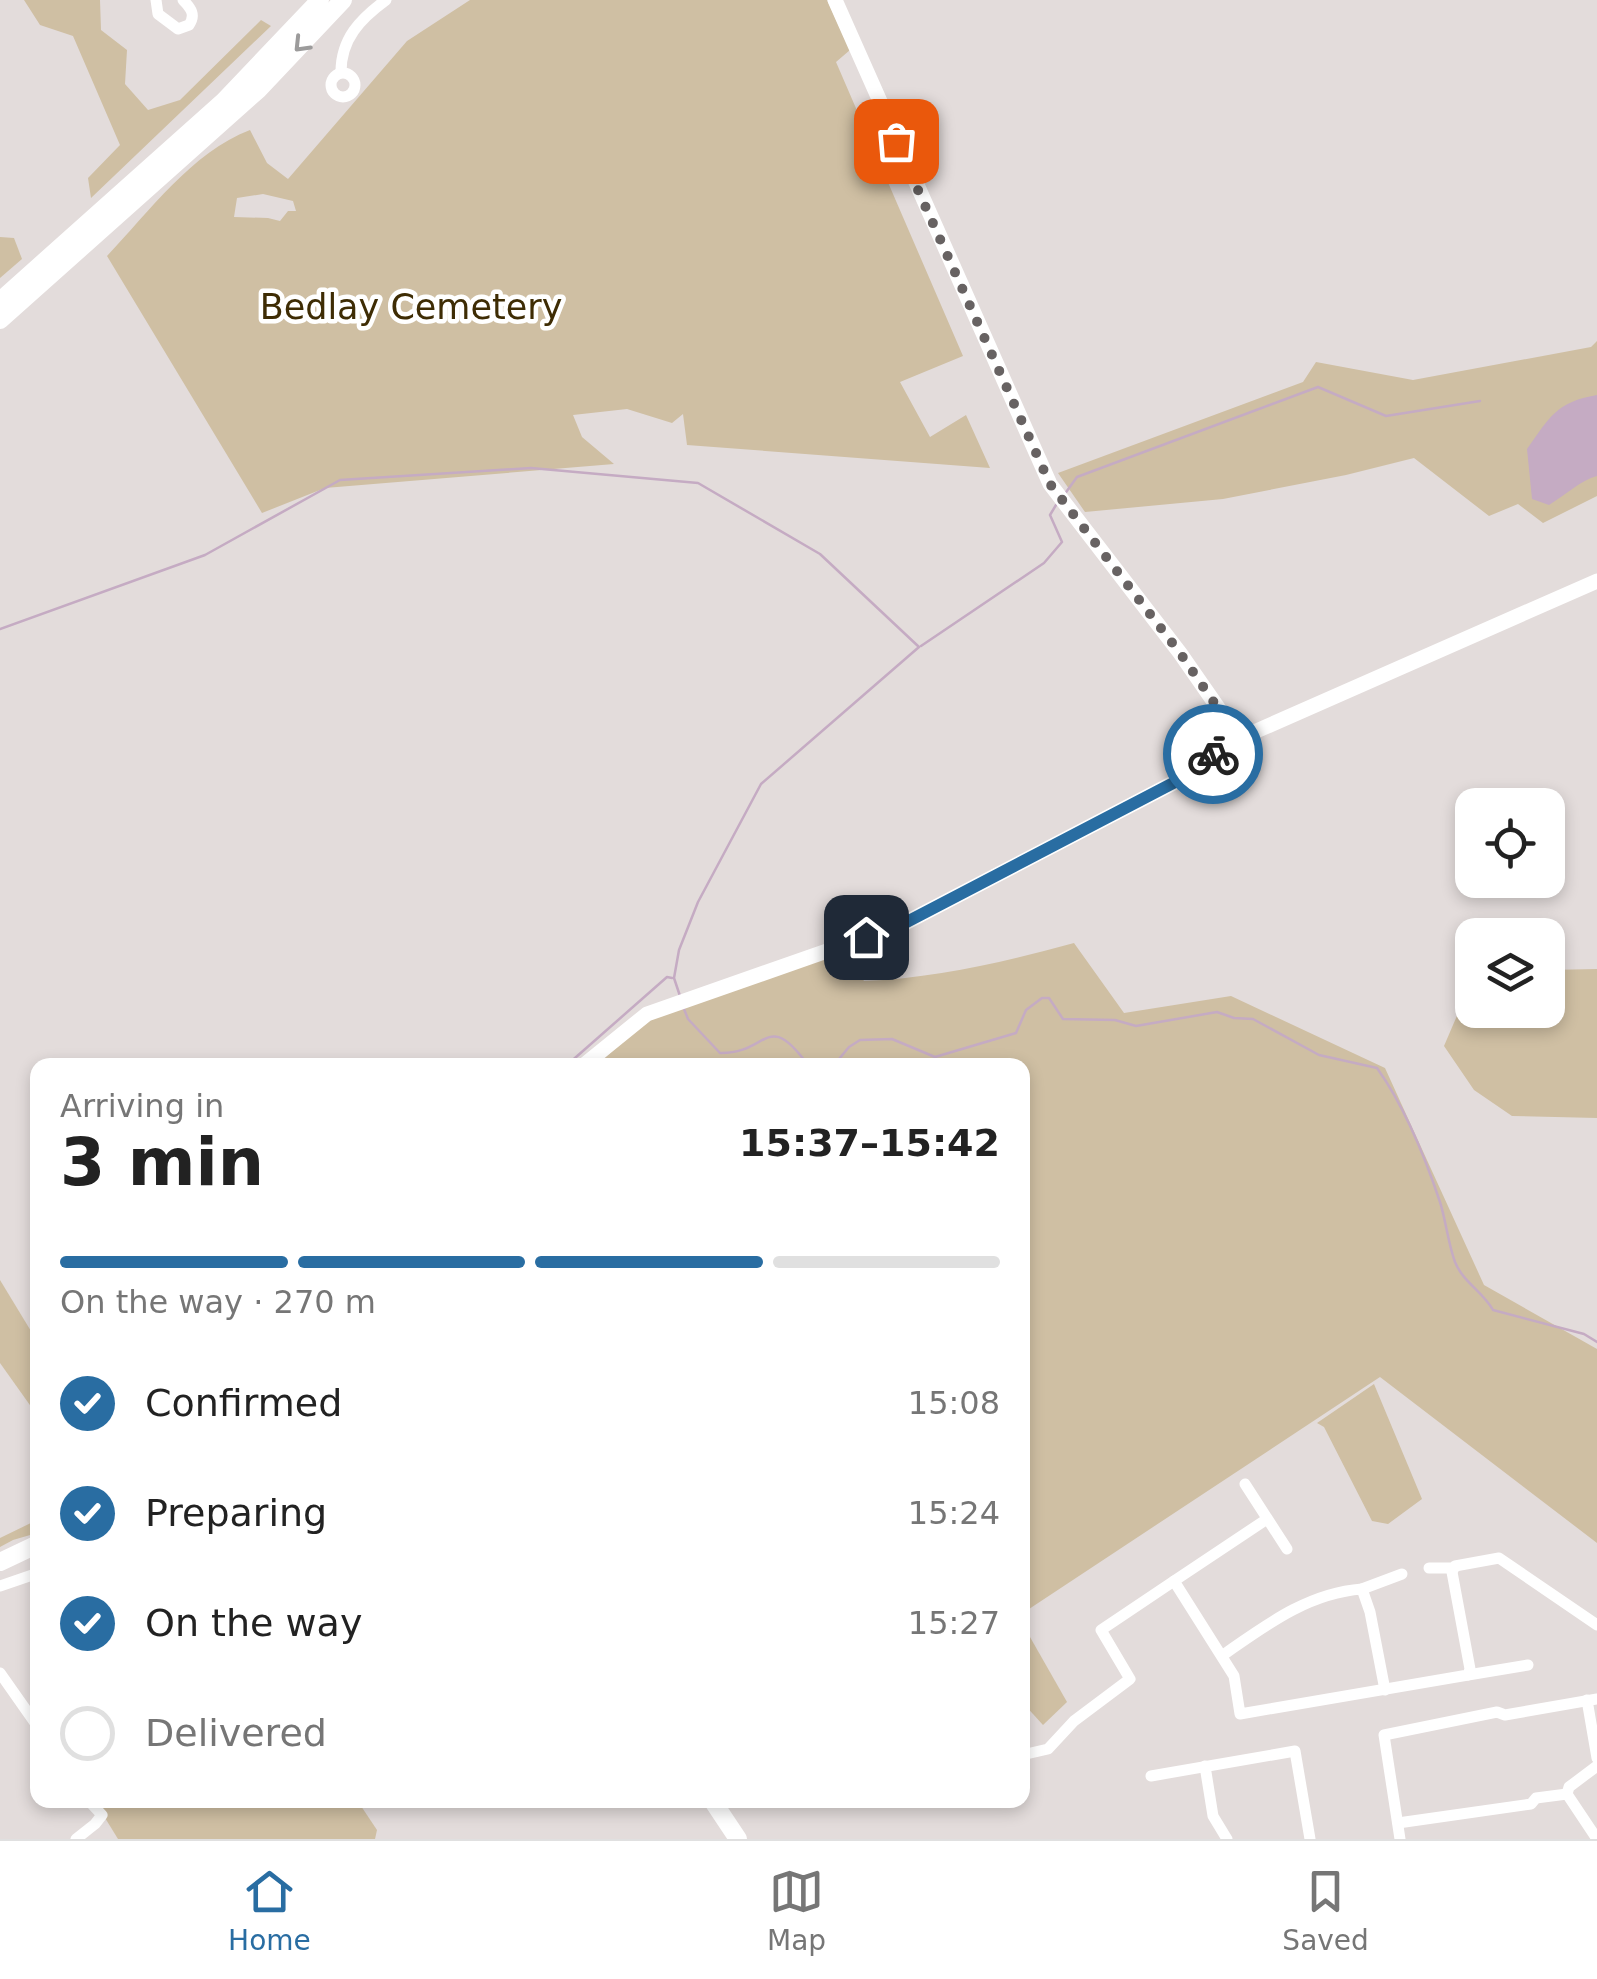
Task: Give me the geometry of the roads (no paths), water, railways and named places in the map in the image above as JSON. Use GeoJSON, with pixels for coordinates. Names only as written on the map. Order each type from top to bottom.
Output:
{"type":"FeatureCollection","features":[{"type":"Feature","properties":{"kind":"main road"},"geometry":{"type":"LineString","coordinates":[[0,320],[146,180],[320,0]]}},
{"type":"Feature","properties":{"kind":"main road"},"geometry":{"type":"LineString","coordinates":[[0,301],[258,90],[343,0]]}},
{"type":"Feature","properties":{"kind":"main road"},"geometry":{"type":"LineString","coordinates":[[0,1562],[30,1548]]}},
{"type":"Feature","properties":{"kind":"main road"},"geometry":{"type":"LineString","coordinates":[[717,1808],[738,1839]]}},
{"type":"Feature","properties":{"kind":"street"},"geometry":{"type":"LineString","coordinates":[[156,0],[158,14],[171,27],[180,29],[189,25],[193,16],[183,0]]}},
{"type":"Feature","properties":{"kind":"street"},"geometry":{"type":"LineString","coordinates":[[341,72],[342,51],[348,36],[386,0]]}},
{"type":"Feature","properties":{"kind":"street"},"geometry":{"type":"LineString","coordinates":[[834,0],[1050,484],[1180,653],[1237,736]]}},
{"type":"Feature","properties":{"kind":"street"},"geometry":{"type":"LineString","coordinates":[[592,1058],[637,1019],[901,925],[1179,780],[1237,736],[1254,732],[1597,581]]}},
{"type":"Feature","properties":{"kind":"street"},"geometry":{"type":"LineString","coordinates":[[1245,1484],[1287,1549]]}},
{"type":"Feature","properties":{"kind":"street"},"geometry":{"type":"LineString","coordinates":[[1030,1753],[1048,1748],[1074,1721],[1130,1679],[1101,1630],[1267,1519]]}},
{"type":"Feature","properties":{"kind":"street"},"geometry":{"type":"LineString","coordinates":[[1429,1568],[1454,1568],[1499,1558],[1597,1625]]}},
{"type":"Feature","properties":{"kind":"street"},"geometry":{"type":"LineString","coordinates":[[1454,1568],[1468,1675]]}},
{"type":"Feature","properties":{"kind":"street"},"geometry":{"type":"LineString","coordinates":[[1223,1655],[1293,1608],[1402,1574]]}},
{"type":"Feature","properties":{"kind":"street"},"geometry":{"type":"LineString","coordinates":[[0,1586],[30,1575]]}},
{"type":"Feature","properties":{"kind":"street"},"geometry":{"type":"LineString","coordinates":[[1174,1581],[1234,1676],[1240,1714],[1528,1665]]}},
{"type":"Feature","properties":{"kind":"street"},"geometry":{"type":"LineString","coordinates":[[1362,1588],[1385,1690]]}},
{"type":"Feature","properties":{"kind":"street"},"geometry":{"type":"LineString","coordinates":[[0,1673],[30,1712]]}},
{"type":"Feature","properties":{"kind":"street"},"geometry":{"type":"LineString","coordinates":[[1400,1839],[1384,1735],[1497,1712],[1504,1715],[1592,1699],[1597,1758]]}},
{"type":"Feature","properties":{"kind":"street"},"geometry":{"type":"LineString","coordinates":[[1152,1776],[1294,1751],[1310,1839]]}},
{"type":"Feature","properties":{"kind":"street"},"geometry":{"type":"LineString","coordinates":[[1205,1766],[1213,1816],[1226,1839]]}},
{"type":"Feature","properties":{"kind":"street"},"geometry":{"type":"LineString","coordinates":[[1596,1839],[1568,1794],[1569,1787],[1597,1766]]}},
{"type":"Feature","properties":{"kind":"street"},"geometry":{"type":"LineString","coordinates":[[1398,1823],[1531,1804],[1536,1798],[1568,1794]]}},
{"type":"Feature","properties":{"kind":"street"},"geometry":{"type":"LineString","coordinates":[[76,1839],[102,1814],[96,1808]]}},
{"type":"Feature","properties":{"kind":"waterway"},"geometry":{"type":"LineString","coordinates":[[1064,495],[1077,477],[1318,387],[1386,416],[1480,401]]}},
{"type":"Feature","properties":{"kind":"waterway"},"geometry":{"type":"LineString","coordinates":[[0,629],[205,555],[340,480],[531,468],[698,483],[820,554],[919,647],[761,784],[698,902],[679,950],[674,978],[680,996]]}},
{"type":"Feature","properties":{"kind":"waterway"},"geometry":{"type":"LineString","coordinates":[[921,646],[1044,563],[1062,542],[1050,515],[1056,505]]}},
{"type":"Feature","properties":{"kind":"waterway"},"geometry":{"type":"LineString","coordinates":[[575,1058],[667,977],[672,978]]}},
{"type":"Feature","properties":{"kind":"waterway"},"geometry":{"type":"LineString","coordinates":[[840,1058],[860,1040],[892,1039],[935,1057],[1016,1033],[1026,1010],[1042,998],[1049,998],[1063,1019],[1115,1020],[1136,1026],[1217,1012],[1253,1019],[1319,1055],[1377,1068],[1421,1150],[1440,1202],[1455,1262],[1463,1275],[1493,1310],[1584,1334],[1597,1342]]}},
{"type":"Feature","properties":{"kind":"waterway"},"geometry":{"type":"LineString","coordinates":[[684,1009],[688,1019],[720,1053],[775,1036],[802,1058]]}},
{"type":"Feature","properties":{"kind":"park label","name":"Bedlay Cemetery"},"geometry":{"type":"Point","coordinates":[411,307]}}]}
